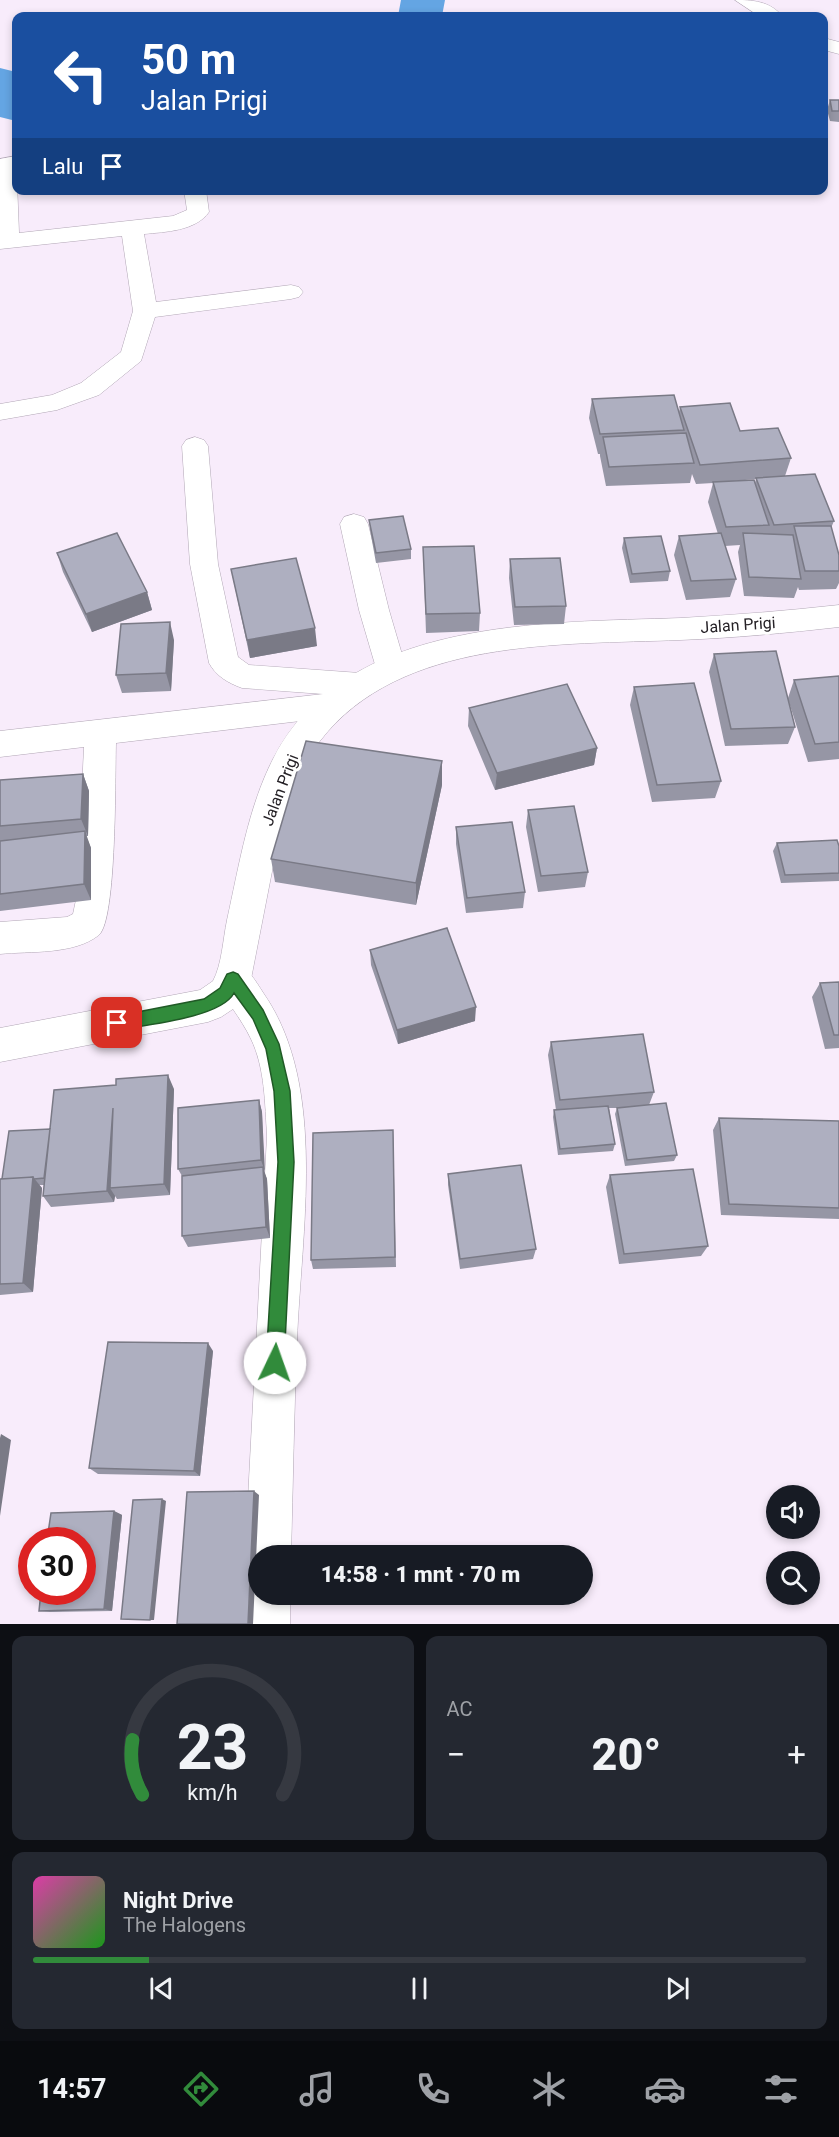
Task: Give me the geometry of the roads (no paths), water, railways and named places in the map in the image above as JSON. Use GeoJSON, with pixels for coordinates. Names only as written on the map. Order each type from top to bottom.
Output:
{"type":"FeatureCollection","features":[{"type":"Feature","properties":{"kind":"street"},"geometry":{"type":"LineString","coordinates":[[744,0],[765,12]]}},
{"type":"Feature","properties":{"kind":"street"},"geometry":{"type":"LineString","coordinates":[[12,163],[4,168],[4,242],[171,223],[195,216],[198,212],[196,195]]}},
{"type":"Feature","properties":{"kind":"street"},"geometry":{"type":"LineString","coordinates":[[0,412],[57,402],[90,389],[132,354],[145,311],[132,228]]}},
{"type":"Feature","properties":{"kind":"street"},"geometry":{"type":"LineString","coordinates":[[145,311],[291,292]]}},
{"type":"Feature","properties":{"kind":"street"},"geometry":{"type":"LineString","coordinates":[[195,446],[204,564],[224,663],[242,676],[360,685]]}},
{"type":"Feature","properties":{"kind":"street"},"geometry":{"type":"LineString","coordinates":[[354,524],[374,610],[391,668]]}},
{"type":"Feature","properties":{"kind":"street","name":"Jalan Prigi"},"geometry":{"type":"LineString","coordinates":[[0,1045],[208,1005],[226,993],[233,979],[253,878],[272,802],[293,753],[316,721],[334,705],[360,685],[391,668],[446,649],[508,640],[755,625],[839,616]]}},
{"type":"Feature","properties":{"kind":"street"},"geometry":{"type":"LineString","coordinates":[[0,744],[334,705]]}},
{"type":"Feature","properties":{"kind":"street"},"geometry":{"type":"LineString","coordinates":[[0,938],[72,932],[88,923],[94,895],[101,733]]}},
{"type":"Feature","properties":{"kind":"street"},"geometry":{"type":"LineString","coordinates":[[233,979],[258,1014],[274,1049],[282,1091],[286,1162],[272,1408],[268,1545]]}},
{"type":"Feature","properties":{"kind":"street"},"geometry":{"type":"LineString","coordinates":[[266,1624],[267,1605]]}},
{"type":"Feature","properties":{"kind":"waterway"},"geometry":{"type":"LineString","coordinates":[[421,12],[423,0]]}},
{"type":"Feature","properties":{"kind":"waterway"},"geometry":{"type":"LineString","coordinates":[[0,82],[12,101]]}}]}
